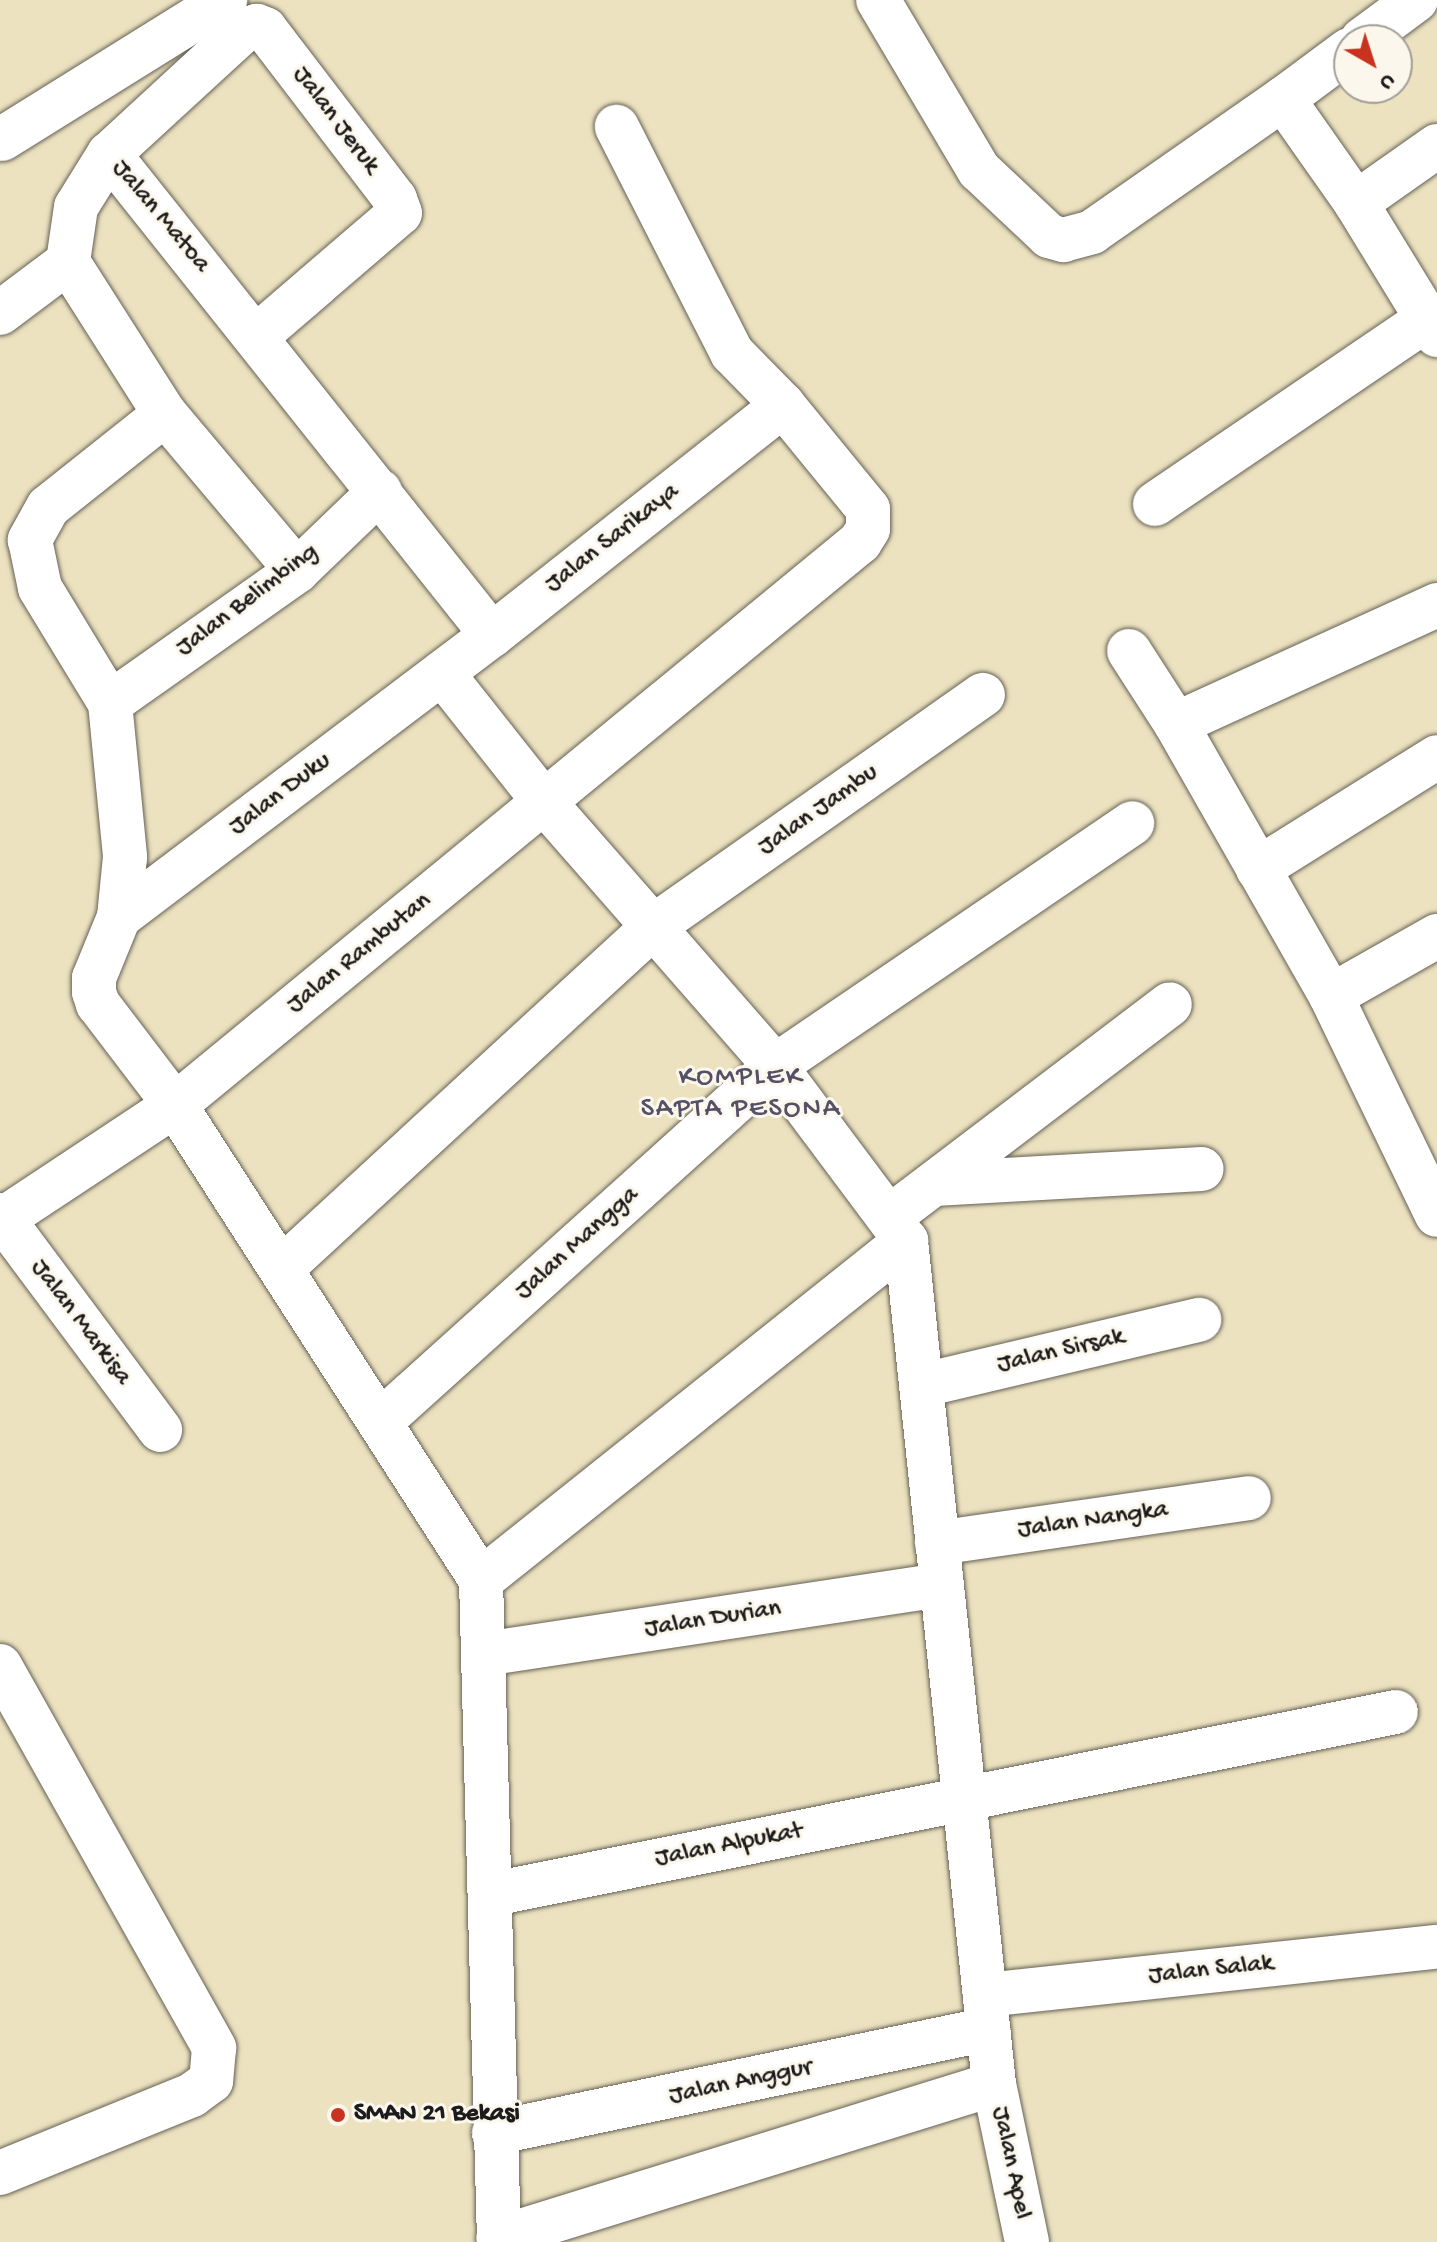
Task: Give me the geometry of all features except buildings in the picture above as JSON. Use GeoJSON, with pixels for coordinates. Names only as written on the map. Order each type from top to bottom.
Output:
{"type":"FeatureCollection","features":[{"type":"Feature","properties":{"kind":"street"},"geometry":{"type":"LineString","coordinates":[[2,139],[225,0]]}},
{"type":"Feature","properties":{"kind":"street"},"geometry":{"type":"LineString","coordinates":[[878,0],[979,170],[1049,236],[1063,240],[1092,232],[1333,62]]}},
{"type":"Feature","properties":{"kind":"street"},"geometry":{"type":"LineString","coordinates":[[1384,24],[1416,0]]}},
{"type":"Feature","properties":{"kind":"street","name":"Jalan Jeruk"},"geometry":{"type":"LineString","coordinates":[[116,148],[244,30],[257,26],[265,29],[395,199],[400,207],[396,221],[258,335]]}},
{"type":"Feature","properties":{"kind":"street"},"geometry":{"type":"LineString","coordinates":[[1155,504],[1432,327],[1356,203],[1283,99]]}},
{"type":"Feature","properties":{"kind":"street","name":"Jalan Rambutan"},"geometry":{"type":"LineString","coordinates":[[1,1217],[175,1105],[860,542],[868,529],[868,509],[783,405],[732,353],[617,127]]}},
{"type":"Feature","properties":{"kind":"street"},"geometry":{"type":"LineString","coordinates":[[1356,203],[1437,146]]}},
{"type":"Feature","properties":{"kind":"street","name":"Jalan Matoa"},"geometry":{"type":"LineString","coordinates":[[68,262],[76,207],[116,148],[492,635]]}},
{"type":"Feature","properties":{"kind":"street"},"geometry":{"type":"LineString","coordinates":[[0,313],[68,262],[165,414],[297,571]]}},
{"type":"Feature","properties":{"kind":"street","name":"Jalan Sarikaya"},"geometry":{"type":"LineString","coordinates":[[442,673],[783,405]]}},
{"type":"Feature","properties":{"kind":"street"},"geometry":{"type":"LineString","coordinates":[[165,414],[48,507],[30,540],[40,588],[110,703],[125,857],[119,917],[94,978],[98,1004],[175,1105],[481,1580],[493,1894],[494,2133],[499,2240],[994,2084]]}},
{"type":"Feature","properties":{"kind":"street","name":"Jalan Belimbing"},"geometry":{"type":"LineString","coordinates":[[110,703],[297,571],[380,491]]}},
{"type":"Feature","properties":{"kind":"street"},"geometry":{"type":"LineString","coordinates":[[1176,724],[1437,605]]}},
{"type":"Feature","properties":{"kind":"street"},"geometry":{"type":"LineString","coordinates":[[1129,651],[1176,724],[1331,996],[1437,1215]]}},
{"type":"Feature","properties":{"kind":"street"},"geometry":{"type":"LineString","coordinates":[[442,673],[545,803],[775,1066],[898,1229]]}},
{"type":"Feature","properties":{"kind":"street","name":"Jalan Duku"},"geometry":{"type":"LineString","coordinates":[[119,917],[442,673]]}},
{"type":"Feature","properties":{"kind":"street","name":"Jalan Jambu"},"geometry":{"type":"LineString","coordinates":[[281,1269],[654,926],[983,695]]}},
{"type":"Feature","properties":{"kind":"street"},"geometry":{"type":"LineString","coordinates":[[1258,869],[1437,757]]}},
{"type":"Feature","properties":{"kind":"street","name":"Jalan Mangga"},"geometry":{"type":"LineString","coordinates":[[380,1422],[775,1066],[1132,823]]}},
{"type":"Feature","properties":{"kind":"street"},"geometry":{"type":"LineString","coordinates":[[1331,996],[1437,936]]}},
{"type":"Feature","properties":{"kind":"street"},"geometry":{"type":"LineString","coordinates":[[481,1580],[898,1229],[934,1184],[1170,1004]]}},
{"type":"Feature","properties":{"kind":"street"},"geometry":{"type":"LineString","coordinates":[[934,1184],[1202,1169]]}},
{"type":"Feature","properties":{"kind":"street","name":"Jalan Markisa"},"geometry":{"type":"LineString","coordinates":[[1,1217],[160,1430]]}},
{"type":"Feature","properties":{"kind":"street","name":"Jalan Apel"},"geometry":{"type":"LineString","coordinates":[[898,1229],[923,1385],[994,2084],[1027,2242]]}},
{"type":"Feature","properties":{"kind":"street","name":"Jalan Sirsak"},"geometry":{"type":"LineString","coordinates":[[923,1385],[1199,1320]]}},
{"type":"Feature","properties":{"kind":"street","name":"Jalan Nangka"},"geometry":{"type":"LineString","coordinates":[[939,1564],[1249,1498]]}},
{"type":"Feature","properties":{"kind":"street","name":"Jalan Durian"},"geometry":{"type":"LineString","coordinates":[[484,1654],[939,1564]]}},
{"type":"Feature","properties":{"kind":"street"},"geometry":{"type":"LineString","coordinates":[[0,1666],[214,2048],[211,2081],[192,2095],[0,2173]]}},
{"type":"Feature","properties":{"kind":"street","name":"Jalan Alpukat"},"geometry":{"type":"LineString","coordinates":[[493,1894],[1396,1712]]}},
{"type":"Feature","properties":{"kind":"street","name":"Jalan Salak"},"geometry":{"type":"LineString","coordinates":[[986,2012],[1437,1947]]}},
{"type":"Feature","properties":{"kind":"street","name":"Jalan Anggur"},"geometry":{"type":"LineString","coordinates":[[494,2133],[986,2012]]}},
{"type":"Feature","properties":{"kind":"place","name":"SMAN 21 Bekasi"},"geometry":{"type":"Point","coordinates":[338,2115]}},
{"type":"Feature","properties":{"kind":"district","name":"KOMPLEK SAPTA PESONA"},"geometry":{"type":"Point","coordinates":[741,1094]}}]}
